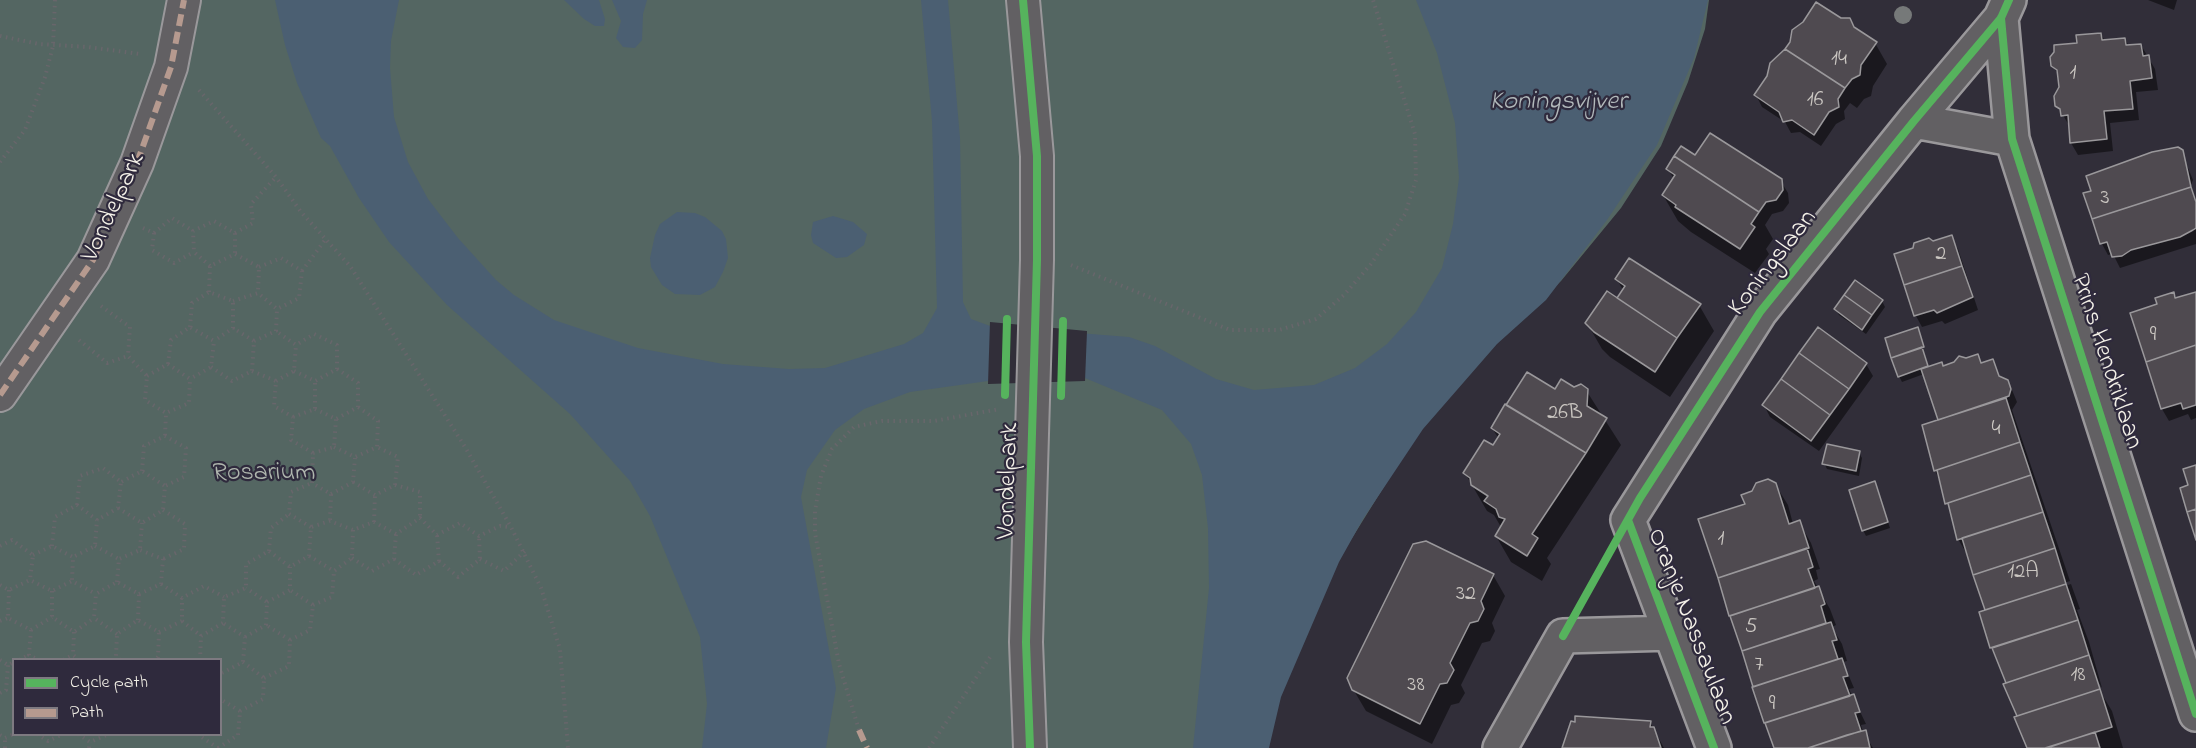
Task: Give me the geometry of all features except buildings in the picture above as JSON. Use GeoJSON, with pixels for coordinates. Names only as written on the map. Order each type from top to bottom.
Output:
{"type":"FeatureCollection","features":[{"type":"Feature","properties":{"kind":"street","name":"Vondelpark"},"geometry":{"type":"LineString","coordinates":[[0,395],[93,261],[137,163],[171,66],[184,0]]}},
{"type":"Feature","properties":{"kind":"street","name":"Vondelpark"},"geometry":{"type":"LineString","coordinates":[[1023,0],[1037,156],[1035,320],[1019,403],[1030,748]]}},
{"type":"Feature","properties":{"kind":"street","name":"Koningslaan"},"geometry":{"type":"LineString","coordinates":[[1628,520],[1760,312],[2005,9]]}},
{"type":"Feature","properties":{"kind":"street","name":"Prins Hendriklaan"},"geometry":{"type":"LineString","coordinates":[[2005,9],[2012,139],[2196,714]]}},
{"type":"Feature","properties":{"kind":"street"},"geometry":{"type":"LineString","coordinates":[[1914,121],[2012,139]]}},
{"type":"Feature","properties":{"kind":"street","name":"Oranje Nassaulaan"},"geometry":{"type":"LineString","coordinates":[[1628,520],[1714,748]]}},
{"type":"Feature","properties":{"kind":"street"},"geometry":{"type":"LineString","coordinates":[[1500,748],[1563,636],[1672,633]]}},
{"type":"Feature","properties":{"kind":"path"},"geometry":{"type":"LineString","coordinates":[[0,162],[25,130],[45,77],[53,46],[55,0]]}},
{"type":"Feature","properties":{"kind":"path"},"geometry":{"type":"LineString","coordinates":[[1037,260],[1064,263],[1230,330],[1279,330],[1316,319],[1344,295],[1371,264],[1405,214],[1416,180],[1415,134],[1373,0]]}},
{"type":"Feature","properties":{"kind":"path"},"geometry":{"type":"LineString","coordinates":[[0,36],[53,46],[128,50],[152,57],[171,66],[205,95],[276,177],[325,240],[350,266],[465,447],[525,551],[541,588],[560,649],[568,748]]}},
{"type":"Feature","properties":{"kind":"path"},"geometry":{"type":"LineString","coordinates":[[235,233],[253,223],[251,204],[276,177]]}},
{"type":"Feature","properties":{"kind":"path"},"geometry":{"type":"LineString","coordinates":[[193,231],[172,218],[154,234],[152,250],[174,263],[194,252]]}},
{"type":"Feature","properties":{"kind":"path"},"geometry":{"type":"LineString","coordinates":[[193,231],[214,221],[235,233]]}},
{"type":"Feature","properties":{"kind":"path"},"geometry":{"type":"LineString","coordinates":[[139,226],[154,234]]}},
{"type":"Feature","properties":{"kind":"path"},"geometry":{"type":"LineString","coordinates":[[193,231],[194,252],[210,266]]}},
{"type":"Feature","properties":{"kind":"path"},"geometry":{"type":"LineString","coordinates":[[235,233],[235,254]]}},
{"type":"Feature","properties":{"kind":"path"},"geometry":{"type":"LineString","coordinates":[[277,309],[299,298],[302,272],[325,240]]}},
{"type":"Feature","properties":{"kind":"path"},"geometry":{"type":"LineString","coordinates":[[210,266],[235,254]]}},
{"type":"Feature","properties":{"kind":"path"},"geometry":{"type":"LineString","coordinates":[[235,254],[259,267]]}},
{"type":"Feature","properties":{"kind":"path"},"geometry":{"type":"LineString","coordinates":[[259,267],[281,258],[302,272]]}},
{"type":"Feature","properties":{"kind":"path"},"geometry":{"type":"LineString","coordinates":[[209,292],[210,266]]}},
{"type":"Feature","properties":{"kind":"path"},"geometry":{"type":"LineString","coordinates":[[258,293],[259,267]]}},
{"type":"Feature","properties":{"kind":"path"},"geometry":{"type":"LineString","coordinates":[[209,292],[233,301],[258,293]]}},
{"type":"Feature","properties":{"kind":"path"},"geometry":{"type":"LineString","coordinates":[[190,327],[192,303],[209,292]]}},
{"type":"Feature","properties":{"kind":"path"},"geometry":{"type":"LineString","coordinates":[[258,293],[277,309]]}},
{"type":"Feature","properties":{"kind":"path"},"geometry":{"type":"LineString","coordinates":[[93,300],[130,327],[128,356],[147,376],[145,400],[166,413]]}},
{"type":"Feature","properties":{"kind":"path"},"geometry":{"type":"LineString","coordinates":[[233,301],[233,328]]}},
{"type":"Feature","properties":{"kind":"path"},"geometry":{"type":"LineString","coordinates":[[276,331],[277,309]]}},
{"type":"Feature","properties":{"kind":"path"},"geometry":{"type":"LineString","coordinates":[[190,327],[214,341]]}},
{"type":"Feature","properties":{"kind":"path"},"geometry":{"type":"LineString","coordinates":[[168,364],[171,340],[190,327]]}},
{"type":"Feature","properties":{"kind":"path"},"geometry":{"type":"LineString","coordinates":[[211,367],[214,341],[233,328]]}},
{"type":"Feature","properties":{"kind":"path"},"geometry":{"type":"LineString","coordinates":[[233,328],[254,341]]}},
{"type":"Feature","properties":{"kind":"path"},"geometry":{"type":"LineString","coordinates":[[254,341],[276,331]]}},
{"type":"Feature","properties":{"kind":"path"},"geometry":{"type":"LineString","coordinates":[[276,331],[296,345]]}},
{"type":"Feature","properties":{"kind":"path"},"geometry":{"type":"LineString","coordinates":[[296,345],[314,334],[337,345],[336,369]]}},
{"type":"Feature","properties":{"kind":"path"},"geometry":{"type":"LineString","coordinates":[[73,335],[107,363],[128,356]]}},
{"type":"Feature","properties":{"kind":"path"},"geometry":{"type":"LineString","coordinates":[[252,371],[254,341]]}},
{"type":"Feature","properties":{"kind":"path"},"geometry":{"type":"LineString","coordinates":[[294,371],[296,345]]}},
{"type":"Feature","properties":{"kind":"path"},"geometry":{"type":"LineString","coordinates":[[147,376],[168,364]]}},
{"type":"Feature","properties":{"kind":"path"},"geometry":{"type":"LineString","coordinates":[[168,364],[190,379]]}},
{"type":"Feature","properties":{"kind":"path"},"geometry":{"type":"LineString","coordinates":[[211,367],[232,381],[252,371],[276,381]]}},
{"type":"Feature","properties":{"kind":"path"},"geometry":{"type":"LineString","coordinates":[[190,379],[211,367]]}},
{"type":"Feature","properties":{"kind":"path"},"geometry":{"type":"LineString","coordinates":[[315,381],[336,369]]}},
{"type":"Feature","properties":{"kind":"path"},"geometry":{"type":"LineString","coordinates":[[336,369],[358,383],[358,407]]}},
{"type":"Feature","properties":{"kind":"path"},"geometry":{"type":"LineString","coordinates":[[294,371],[315,381]]}},
{"type":"Feature","properties":{"kind":"path"},"geometry":{"type":"LineString","coordinates":[[276,381],[294,371]]}},
{"type":"Feature","properties":{"kind":"path"},"geometry":{"type":"LineString","coordinates":[[166,413],[189,403],[190,379]]}},
{"type":"Feature","properties":{"kind":"path"},"geometry":{"type":"LineString","coordinates":[[276,381],[274,406],[292,417]]}},
{"type":"Feature","properties":{"kind":"path"},"geometry":{"type":"LineString","coordinates":[[315,381],[315,409]]}},
{"type":"Feature","properties":{"kind":"path"},"geometry":{"type":"LineString","coordinates":[[859,730],[839,664],[815,533],[815,511],[821,476],[832,449],[854,427],[882,421],[934,421],[1019,403]]}},
{"type":"Feature","properties":{"kind":"path"},"geometry":{"type":"LineString","coordinates":[[336,419],[358,407]]}},
{"type":"Feature","properties":{"kind":"path"},"geometry":{"type":"LineString","coordinates":[[358,407],[378,421],[376,447]]}},
{"type":"Feature","properties":{"kind":"path"},"geometry":{"type":"LineString","coordinates":[[292,417],[315,409],[336,419]]}},
{"type":"Feature","properties":{"kind":"path"},"geometry":{"type":"LineString","coordinates":[[165,436],[166,413]]}},
{"type":"Feature","properties":{"kind":"path"},"geometry":{"type":"LineString","coordinates":[[292,417],[291,440],[313,453],[334,447],[355,457]]}},
{"type":"Feature","properties":{"kind":"path"},"geometry":{"type":"LineString","coordinates":[[334,447],[336,419]]}},
{"type":"Feature","properties":{"kind":"path"},"geometry":{"type":"LineString","coordinates":[[142,471],[144,446],[165,436]]}},
{"type":"Feature","properties":{"kind":"path"},"geometry":{"type":"LineString","coordinates":[[165,436],[186,448],[184,477],[165,486]]}},
{"type":"Feature","properties":{"kind":"path"},"geometry":{"type":"LineString","coordinates":[[355,457],[376,447],[398,457],[394,485]]}},
{"type":"Feature","properties":{"kind":"path"},"geometry":{"type":"LineString","coordinates":[[312,483],[313,453]]}},
{"type":"Feature","properties":{"kind":"path"},"geometry":{"type":"LineString","coordinates":[[353,482],[355,457]]}},
{"type":"Feature","properties":{"kind":"path"},"geometry":{"type":"LineString","coordinates":[[77,505],[80,476],[102,468],[121,482]]}},
{"type":"Feature","properties":{"kind":"path"},"geometry":{"type":"LineString","coordinates":[[121,482],[142,471]]}},
{"type":"Feature","properties":{"kind":"path"},"geometry":{"type":"LineString","coordinates":[[142,471],[165,486]]}},
{"type":"Feature","properties":{"kind":"path"},"geometry":{"type":"LineString","coordinates":[[118,508],[121,482]]}},
{"type":"Feature","properties":{"kind":"path"},"geometry":{"type":"LineString","coordinates":[[331,494],[353,482]]}},
{"type":"Feature","properties":{"kind":"path"},"geometry":{"type":"LineString","coordinates":[[353,482],[375,495]]}},
{"type":"Feature","properties":{"kind":"path"},"geometry":{"type":"LineString","coordinates":[[312,483],[331,494]]}},
{"type":"Feature","properties":{"kind":"path"},"geometry":{"type":"LineString","coordinates":[[269,551],[271,528],[289,514],[291,492],[312,483]]}},
{"type":"Feature","properties":{"kind":"path"},"geometry":{"type":"LineString","coordinates":[[375,495],[394,485],[420,492],[420,518],[437,535],[439,561],[458,577],[480,559]]}},
{"type":"Feature","properties":{"kind":"path"},"geometry":{"type":"LineString","coordinates":[[163,510],[165,486]]}},
{"type":"Feature","properties":{"kind":"path"},"geometry":{"type":"LineString","coordinates":[[330,521],[331,494]]}},
{"type":"Feature","properties":{"kind":"path"},"geometry":{"type":"LineString","coordinates":[[374,522],[375,495]]}},
{"type":"Feature","properties":{"kind":"path"},"geometry":{"type":"LineString","coordinates":[[77,505],[97,520]]}},
{"type":"Feature","properties":{"kind":"path"},"geometry":{"type":"LineString","coordinates":[[52,546],[55,518],[77,505]]}},
{"type":"Feature","properties":{"kind":"path"},"geometry":{"type":"LineString","coordinates":[[97,520],[118,508]]}},
{"type":"Feature","properties":{"kind":"path"},"geometry":{"type":"LineString","coordinates":[[118,508],[142,523]]}},
{"type":"Feature","properties":{"kind":"path"},"geometry":{"type":"LineString","coordinates":[[142,523],[163,510]]}},
{"type":"Feature","properties":{"kind":"path"},"geometry":{"type":"LineString","coordinates":[[119,559],[140,550],[163,559],[184,549],[185,525],[163,510]]}},
{"type":"Feature","properties":{"kind":"path"},"geometry":{"type":"LineString","coordinates":[[289,514],[311,528]]}},
{"type":"Feature","properties":{"kind":"path"},"geometry":{"type":"LineString","coordinates":[[396,534],[420,518]]}},
{"type":"Feature","properties":{"kind":"path"},"geometry":{"type":"LineString","coordinates":[[95,546],[97,520]]}},
{"type":"Feature","properties":{"kind":"path"},"geometry":{"type":"LineString","coordinates":[[311,528],[330,521],[353,530],[374,522],[396,534]]}},
{"type":"Feature","properties":{"kind":"path"},"geometry":{"type":"LineString","coordinates":[[140,550],[142,523]]}},
{"type":"Feature","properties":{"kind":"path"},"geometry":{"type":"LineString","coordinates":[[437,535],[460,523],[479,536]]}},
{"type":"Feature","properties":{"kind":"path"},"geometry":{"type":"LineString","coordinates":[[479,536],[500,526],[511,527]]}},
{"type":"Feature","properties":{"kind":"path"},"geometry":{"type":"LineString","coordinates":[[309,556],[311,528]]}},
{"type":"Feature","properties":{"kind":"path"},"geometry":{"type":"LineString","coordinates":[[352,558],[353,530]]}},
{"type":"Feature","properties":{"kind":"path"},"geometry":{"type":"LineString","coordinates":[[394,560],[396,534]]}},
{"type":"Feature","properties":{"kind":"path"},"geometry":{"type":"LineString","coordinates":[[479,536],[480,559]]}},
{"type":"Feature","properties":{"kind":"path"},"geometry":{"type":"LineString","coordinates":[[0,546],[12,540],[33,555]]}},
{"type":"Feature","properties":{"kind":"path"},"geometry":{"type":"LineString","coordinates":[[33,555],[52,546]]}},
{"type":"Feature","properties":{"kind":"path"},"geometry":{"type":"LineString","coordinates":[[52,546],[73,557]]}},
{"type":"Feature","properties":{"kind":"path"},"geometry":{"type":"LineString","coordinates":[[73,557],[95,546]]}},
{"type":"Feature","properties":{"kind":"path"},"geometry":{"type":"LineString","coordinates":[[95,546],[119,559]]}},
{"type":"Feature","properties":{"kind":"path"},"geometry":{"type":"LineString","coordinates":[[269,551],[290,567]]}},
{"type":"Feature","properties":{"kind":"path"},"geometry":{"type":"LineString","coordinates":[[246,588],[246,564],[269,551]]}},
{"type":"Feature","properties":{"kind":"path"},"geometry":{"type":"LineString","coordinates":[[480,559],[504,570],[525,551]]}},
{"type":"Feature","properties":{"kind":"path"},"geometry":{"type":"LineString","coordinates":[[30,580],[33,555]]}},
{"type":"Feature","properties":{"kind":"path"},"geometry":{"type":"LineString","coordinates":[[290,567],[309,556]]}},
{"type":"Feature","properties":{"kind":"path"},"geometry":{"type":"LineString","coordinates":[[309,556],[334,570]]}},
{"type":"Feature","properties":{"kind":"path"},"geometry":{"type":"LineString","coordinates":[[72,581],[73,557]]}},
{"type":"Feature","properties":{"kind":"path"},"geometry":{"type":"LineString","coordinates":[[352,558],[372,571],[394,560]]}},
{"type":"Feature","properties":{"kind":"path"},"geometry":{"type":"LineString","coordinates":[[334,570],[352,558]]}},
{"type":"Feature","properties":{"kind":"path"},"geometry":{"type":"LineString","coordinates":[[117,582],[119,559]]}},
{"type":"Feature","properties":{"kind":"path"},"geometry":{"type":"LineString","coordinates":[[161,584],[163,559]]}},
{"type":"Feature","properties":{"kind":"path"},"geometry":{"type":"LineString","coordinates":[[394,560],[416,575],[439,561]]}},
{"type":"Feature","properties":{"kind":"path"},"geometry":{"type":"LineString","coordinates":[[290,567],[290,590]]}},
{"type":"Feature","properties":{"kind":"path"},"geometry":{"type":"LineString","coordinates":[[313,605],[332,597],[334,570]]}},
{"type":"Feature","properties":{"kind":"path"},"geometry":{"type":"LineString","coordinates":[[9,590],[30,580]]}},
{"type":"Feature","properties":{"kind":"path"},"geometry":{"type":"LineString","coordinates":[[30,580],[52,591]]}},
{"type":"Feature","properties":{"kind":"path"},"geometry":{"type":"LineString","coordinates":[[52,591],[72,581]]}},
{"type":"Feature","properties":{"kind":"path"},"geometry":{"type":"LineString","coordinates":[[72,581],[96,594]]}},
{"type":"Feature","properties":{"kind":"path"},"geometry":{"type":"LineString","coordinates":[[96,594],[117,582]]}},
{"type":"Feature","properties":{"kind":"path"},"geometry":{"type":"LineString","coordinates":[[117,582],[139,594]]}},
{"type":"Feature","properties":{"kind":"path"},"geometry":{"type":"LineString","coordinates":[[139,594],[161,584]]}},
{"type":"Feature","properties":{"kind":"path"},"geometry":{"type":"LineString","coordinates":[[161,584],[182,598]]}},
{"type":"Feature","properties":{"kind":"path"},"geometry":{"type":"LineString","coordinates":[[0,585],[9,590]]}},
{"type":"Feature","properties":{"kind":"path"},"geometry":{"type":"LineString","coordinates":[[182,598],[204,586],[224,597]]}},
{"type":"Feature","properties":{"kind":"path"},"geometry":{"type":"LineString","coordinates":[[224,597],[246,588]]}},
{"type":"Feature","properties":{"kind":"path"},"geometry":{"type":"LineString","coordinates":[[246,588],[267,602]]}},
{"type":"Feature","properties":{"kind":"path"},"geometry":{"type":"LineString","coordinates":[[8,618],[9,590]]}},
{"type":"Feature","properties":{"kind":"path"},"geometry":{"type":"LineString","coordinates":[[267,602],[290,590]]}},
{"type":"Feature","properties":{"kind":"path"},"geometry":{"type":"LineString","coordinates":[[290,590],[313,605]]}},
{"type":"Feature","properties":{"kind":"path"},"geometry":{"type":"LineString","coordinates":[[52,591],[52,617]]}},
{"type":"Feature","properties":{"kind":"path"},"geometry":{"type":"LineString","coordinates":[[94,618],[96,594]]}},
{"type":"Feature","properties":{"kind":"path"},"geometry":{"type":"LineString","coordinates":[[138,620],[139,594]]}},
{"type":"Feature","properties":{"kind":"path"},"geometry":{"type":"LineString","coordinates":[[223,623],[224,597]]}},
{"type":"Feature","properties":{"kind":"path"},"geometry":{"type":"LineString","coordinates":[[182,598],[182,621]]}},
{"type":"Feature","properties":{"kind":"path"},"geometry":{"type":"LineString","coordinates":[[266,624],[267,602]]}},
{"type":"Feature","properties":{"kind":"path"},"geometry":{"type":"LineString","coordinates":[[290,640],[310,630],[313,605]]}},
{"type":"Feature","properties":{"kind":"path"},"geometry":{"type":"LineString","coordinates":[[31,630],[52,617]]}},
{"type":"Feature","properties":{"kind":"path"},"geometry":{"type":"LineString","coordinates":[[52,617],[74,632]]}},
{"type":"Feature","properties":{"kind":"path"},"geometry":{"type":"LineString","coordinates":[[0,621],[8,618],[31,630]]}},
{"type":"Feature","properties":{"kind":"path"},"geometry":{"type":"LineString","coordinates":[[74,632],[94,618]]}},
{"type":"Feature","properties":{"kind":"path"},"geometry":{"type":"LineString","coordinates":[[94,618],[117,634]]}},
{"type":"Feature","properties":{"kind":"path"},"geometry":{"type":"LineString","coordinates":[[138,620],[159,632]]}},
{"type":"Feature","properties":{"kind":"path"},"geometry":{"type":"LineString","coordinates":[[117,634],[138,620]]}},
{"type":"Feature","properties":{"kind":"path"},"geometry":{"type":"LineString","coordinates":[[159,632],[182,621]]}},
{"type":"Feature","properties":{"kind":"path"},"geometry":{"type":"LineString","coordinates":[[182,621],[201,636]]}},
{"type":"Feature","properties":{"kind":"path"},"geometry":{"type":"LineString","coordinates":[[201,636],[223,623]]}},
{"type":"Feature","properties":{"kind":"path"},"geometry":{"type":"LineString","coordinates":[[223,623],[245,637]]}},
{"type":"Feature","properties":{"kind":"path"},"geometry":{"type":"LineString","coordinates":[[266,624],[290,640]]}},
{"type":"Feature","properties":{"kind":"path"},"geometry":{"type":"LineString","coordinates":[[245,637],[266,624]]}},
{"type":"Feature","properties":{"kind":"path"},"geometry":{"type":"LineString","coordinates":[[29,655],[31,630]]}},
{"type":"Feature","properties":{"kind":"path"},"geometry":{"type":"LineString","coordinates":[[73,655],[74,632]]}},
{"type":"Feature","properties":{"kind":"path"},"geometry":{"type":"LineString","coordinates":[[157,658],[159,632]]}},
{"type":"Feature","properties":{"kind":"path"},"geometry":{"type":"LineString","coordinates":[[114,658],[116,656],[117,634]]}},
{"type":"Feature","properties":{"kind":"path"},"geometry":{"type":"LineString","coordinates":[[200,658],[201,636]]}},
{"type":"Feature","properties":{"kind":"path"},"geometry":{"type":"LineString","coordinates":[[243,662],[245,637]]}},
{"type":"Feature","properties":{"kind":"path"},"geometry":{"type":"LineString","coordinates":[[264,678],[289,666],[290,640]]}},
{"type":"Feature","properties":{"kind":"path"},"geometry":{"type":"LineString","coordinates":[[929,748],[997,646],[1026,642]]}},
{"type":"Feature","properties":{"kind":"path"},"geometry":{"type":"LineString","coordinates":[[23,658],[29,655]]}},
{"type":"Feature","properties":{"kind":"path"},"geometry":{"type":"LineString","coordinates":[[29,655],[35,658]]}},
{"type":"Feature","properties":{"kind":"path"},"geometry":{"type":"LineString","coordinates":[[67,658],[73,655]]}},
{"type":"Feature","properties":{"kind":"path"},"geometry":{"type":"LineString","coordinates":[[73,655],[77,658]]}},
{"type":"Feature","properties":{"kind":"path"},"geometry":{"type":"LineString","coordinates":[[0,660],[8,665]]}},
{"type":"Feature","properties":{"kind":"path"},"geometry":{"type":"LineString","coordinates":[[243,662],[264,678]]}},
{"type":"Feature","properties":{"kind":"path"},"geometry":{"type":"LineString","coordinates":[[222,672],[243,662]]}},
{"type":"Feature","properties":{"kind":"path"},"geometry":{"type":"LineString","coordinates":[[8,665],[12,663]]}},
{"type":"Feature","properties":{"kind":"path"},"geometry":{"type":"LineString","coordinates":[[6,690],[8,665]]}},
{"type":"Feature","properties":{"kind":"path"},"geometry":{"type":"LineString","coordinates":[[240,711],[263,699],[264,678]]}},
{"type":"Feature","properties":{"kind":"path"},"geometry":{"type":"LineString","coordinates":[[0,693],[6,690]]}},
{"type":"Feature","properties":{"kind":"path"},"geometry":{"type":"LineString","coordinates":[[6,690],[12,693]]}},
{"type":"Feature","properties":{"kind":"path"},"geometry":{"type":"LineString","coordinates":[[222,699],[240,711]]}},
{"type":"Feature","properties":{"kind":"path"},"geometry":{"type":"LineString","coordinates":[[199,736],[218,748],[238,735],[240,711]]}},
{"type":"Feature","properties":{"kind":"path"},"geometry":{"type":"LineString","coordinates":[[0,735],[5,738]]}},
{"type":"Feature","properties":{"kind":"path"},"geometry":{"type":"LineString","coordinates":[[5,738],[12,735]]}},
{"type":"Feature","properties":{"kind":"path"},"geometry":{"type":"LineString","coordinates":[[40,736],[48,741]]}},
{"type":"Feature","properties":{"kind":"path"},"geometry":{"type":"LineString","coordinates":[[48,741],[60,736]]}},
{"type":"Feature","properties":{"kind":"path"},"geometry":{"type":"LineString","coordinates":[[80,736],[90,742]]}},
{"type":"Feature","properties":{"kind":"path"},"geometry":{"type":"LineString","coordinates":[[90,742],[106,736]]}},
{"type":"Feature","properties":{"kind":"path"},"geometry":{"type":"LineString","coordinates":[[5,738],[5,748]]}},
{"type":"Feature","properties":{"kind":"path"},"geometry":{"type":"LineString","coordinates":[[48,741],[48,748]]}},
{"type":"Feature","properties":{"kind":"path"},"geometry":{"type":"LineString","coordinates":[[89,748],[90,742]]}},
{"type":"Feature","properties":{"kind":"green space","name":"Rosarium"},"geometry":{"type":"Polygon","coordinates":[[[0,0],[1709,0],[1705,29],[1688,82],[1661,146],[1621,208],[1561,281],[1498,341],[1421,427],[1339,559],[1284,683],[1266,748],[0,748],[0,0]]]}},
{"type":"Feature","properties":{"kind":"water","name":"Koningsvijver"},"geometry":{"type":"Polygon","coordinates":[[[275,0],[399,0],[391,41],[390,68],[394,117],[408,162],[428,199],[458,238],[496,280],[514,295],[554,320],[638,348],[723,364],[789,369],[825,368],[904,344],[923,333],[937,308],[932,121],[921,0],[948,0],[960,138],[963,302],[971,319],[990,326],[1129,337],[1155,346],[1216,379],[1254,390],[1314,385],[1355,368],[1387,344],[1416,312],[1442,268],[1453,224],[1459,178],[1455,123],[1437,53],[1416,0],[1708,0],[1694,58],[1657,145],[1607,220],[1546,300],[1497,344],[1423,429],[1363,519],[1339,562],[1281,697],[1269,748],[1193,748],[1209,588],[1208,528],[1202,475],[1191,444],[1162,410],[1085,378],[988,381],[910,392],[864,409],[835,430],[807,470],[801,497],[836,688],[826,748],[702,748],[707,704],[700,637],[650,516],[630,481],[570,414],[447,305],[389,242],[359,198],[330,146],[321,138],[297,83],[285,45],[275,0]]]}},
{"type":"Feature","properties":{"kind":"water"},"geometry":{"type":"Polygon","coordinates":[[[564,0],[599,0],[605,19],[604,26],[595,26],[584,19],[564,0]]]}},
{"type":"Feature","properties":{"kind":"water"},"geometry":{"type":"Polygon","coordinates":[[[612,0],[647,0],[643,14],[642,40],[635,48],[623,47],[616,38],[621,21],[612,0]]]}},
{"type":"Feature","properties":{"kind":"water"},"geometry":{"type":"Polygon","coordinates":[[[677,212],[695,213],[705,217],[722,231],[726,239],[728,258],[723,272],[715,287],[700,295],[675,294],[662,285],[651,267],[650,258],[660,224],[677,212]]]}},
{"type":"Feature","properties":{"kind":"water"},"geometry":{"type":"Polygon","coordinates":[[[833,216],[853,222],[867,234],[864,245],[847,257],[836,258],[813,243],[811,235],[813,222],[833,216]]]}},
{"type":"Feature","properties":{"kind":"pier"},"geometry":{"type":"Polygon","coordinates":[[[990,322],[1087,331],[1085,381],[988,384],[990,322]]]}},
{"type":"Feature","properties":{"kind":"marked path"},"geometry":{"type":"LineString","coordinates":[[0,395],[93,260],[137,163],[171,67],[184,0]]}},
{"type":"Feature","properties":{"kind":"marked path"},"geometry":{"type":"LineString","coordinates":[[859,730],[867,748]]}},
{"type":"Feature","properties":{"kind":"cycle path"},"geometry":{"type":"LineString","coordinates":[[1023,0],[1037,156],[1037,260],[1026,642],[1030,748]]}},
{"type":"Feature","properties":{"kind":"cycle path"},"geometry":{"type":"LineString","coordinates":[[1563,636],[1640,498],[1760,312],[1914,121],[2001,18],[2009,0]]}},
{"type":"Feature","properties":{"kind":"cycle path"},"geometry":{"type":"LineString","coordinates":[[2001,18],[2012,139],[2196,714]]}},
{"type":"Feature","properties":{"kind":"cycle path"},"geometry":{"type":"LineString","coordinates":[[1005,395],[1007,319]]}},
{"type":"Feature","properties":{"kind":"cycle path"},"geometry":{"type":"LineString","coordinates":[[1061,396],[1063,321]]}},
{"type":"Feature","properties":{"kind":"cycle path"},"geometry":{"type":"LineString","coordinates":[[1628,520],[1714,748]]}}]}
